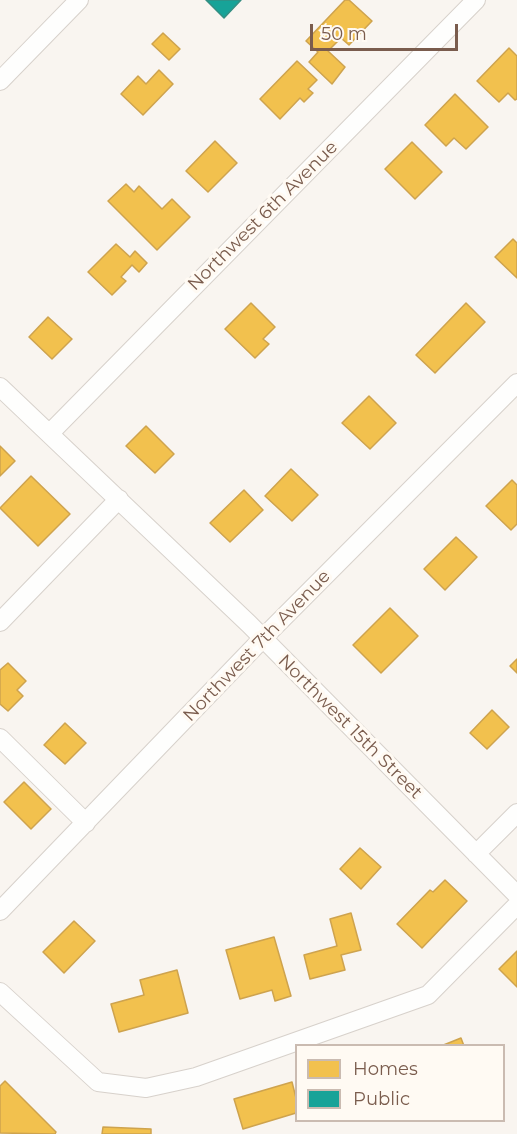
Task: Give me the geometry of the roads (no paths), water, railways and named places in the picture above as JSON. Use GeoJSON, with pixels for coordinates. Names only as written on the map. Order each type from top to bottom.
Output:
{"type":"FeatureCollection","features":[{"type":"Feature","properties":{"kind":"street"},"geometry":{"type":"LineString","coordinates":[[0,81],[79,0]]}},
{"type":"Feature","properties":{"kind":"street","name":"Northwest 6th Avenue"},"geometry":{"type":"LineString","coordinates":[[50,433],[476,0]]}},
{"type":"Feature","properties":{"kind":"street","name":"Northwest 7th Avenue"},"geometry":{"type":"LineString","coordinates":[[0,911],[263,638],[517,383]]}},
{"type":"Feature","properties":{"kind":"street","name":"Northwest 15th Street"},"geometry":{"type":"LineString","coordinates":[[0,387],[263,638],[517,895]]}},
{"type":"Feature","properties":{"kind":"street"},"geometry":{"type":"LineString","coordinates":[[0,622],[119,499]]}},
{"type":"Feature","properties":{"kind":"street"},"geometry":{"type":"LineString","coordinates":[[0,738],[86,823]]}},
{"type":"Feature","properties":{"kind":"street"},"geometry":{"type":"LineString","coordinates":[[476,854],[517,813]]}},
{"type":"Feature","properties":{"kind":"street"},"geometry":{"type":"LineString","coordinates":[[0,992],[98,1082],[146,1088],[196,1077],[429,995],[517,905]]}}]}
